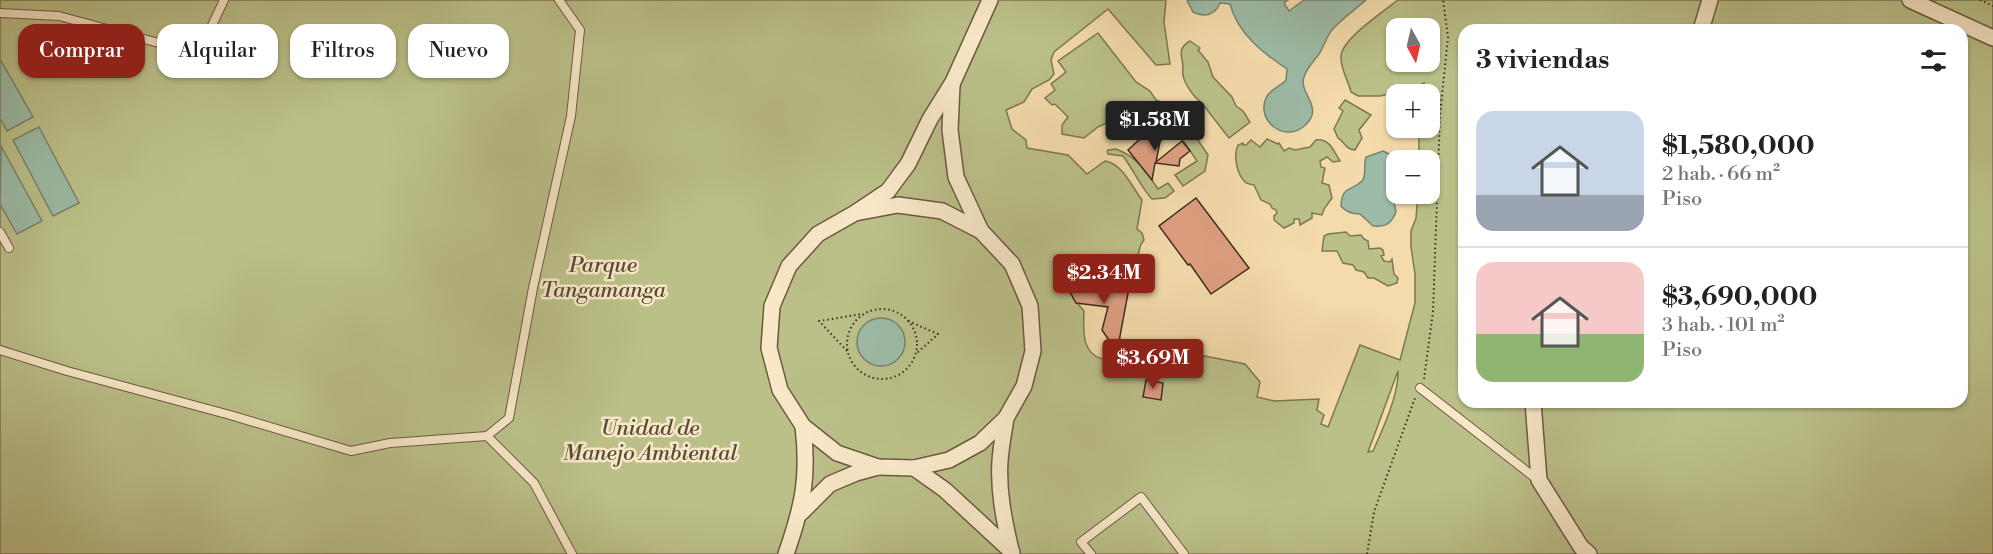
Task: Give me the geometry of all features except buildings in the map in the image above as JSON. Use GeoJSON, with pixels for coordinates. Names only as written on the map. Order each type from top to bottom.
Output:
{"type":"FeatureCollection","features":[{"type":"Feature","properties":{"kind":"street"},"geometry":{"type":"LineString","coordinates":[[878,467],[837,453],[803,426],[780,390],[769,348],[772,306],[789,266],[818,234],[888,191],[908,164],[930,119],[952,82],[990,0]]}},
{"type":"Feature","properties":{"kind":"street"},"geometry":{"type":"LineString","coordinates":[[1703,24],[1710,0]]}},
{"type":"Feature","properties":{"kind":"street"},"geometry":{"type":"LineString","coordinates":[[1910,0],[1962,24]]}},
{"type":"Feature","properties":{"kind":"street"},"geometry":{"type":"LineString","coordinates":[[1968,27],[1993,38]]}},
{"type":"Feature","properties":{"kind":"street"},"geometry":{"type":"LineString","coordinates":[[801,513],[830,484],[856,473],[878,467],[914,468],[949,460],[980,443],[1006,418],[1024,386],[1033,351],[1030,306],[1012,264],[981,231],[956,177],[950,130],[952,82]]}},
{"type":"Feature","properties":{"kind":"street"},"geometry":{"type":"LineString","coordinates":[[855,213],[898,205],[942,211],[981,231]]}},
{"type":"Feature","properties":{"kind":"street"},"geometry":{"type":"LineString","coordinates":[[1533,408],[1539,480],[1581,547],[1589,554]]}},
{"type":"Feature","properties":{"kind":"street"},"geometry":{"type":"LineString","coordinates":[[1006,418],[1000,459],[1000,486],[1003,514],[1013,552]]}},
{"type":"Feature","properties":{"kind":"street"},"geometry":{"type":"LineString","coordinates":[[786,554],[801,513],[806,474],[803,426]]}},
{"type":"Feature","properties":{"kind":"street"},"geometry":{"type":"LineString","coordinates":[[914,468],[945,490],[1013,552]]}},
{"type":"Feature","properties":{"kind":"lane"},"geometry":{"type":"LineString","coordinates":[[0,13],[59,16],[192,52],[207,36],[225,0]]}},
{"type":"Feature","properties":{"kind":"lane"},"geometry":{"type":"LineString","coordinates":[[0,350],[351,451],[390,443],[488,436],[509,418],[533,288],[571,116],[580,30],[559,0]]}},
{"type":"Feature","properties":{"kind":"lane"},"geometry":{"type":"LineString","coordinates":[[0,232],[9,248]]}},
{"type":"Feature","properties":{"kind":"lane"},"geometry":{"type":"LineString","coordinates":[[1420,388],[1539,480]]}},
{"type":"Feature","properties":{"kind":"lane"},"geometry":{"type":"LineString","coordinates":[[488,436],[534,483],[572,554]]}},
{"type":"Feature","properties":{"kind":"lane"},"geometry":{"type":"LineString","coordinates":[[1091,554],[1081,542],[1141,497],[1184,554]]}},
{"type":"Feature","properties":{"kind":"path"},"geometry":{"type":"LineString","coordinates":[[1367,554],[1374,512],[1410,407],[1425,377],[1434,312],[1440,115],[1448,37],[1443,0]]}},
{"type":"Feature","properties":{"kind":"path"},"geometry":{"type":"LineString","coordinates":[[1980,0],[1993,6]]}},
{"type":"Feature","properties":{"kind":"path"},"geometry":{"type":"LineString","coordinates":[[848,352],[819,321],[882,309],[900,314],[907,320],[914,330],[917,342],[916,354]]}},
{"type":"Feature","properties":{"kind":"path"},"geometry":{"type":"LineString","coordinates":[[865,314],[850,330],[847,341],[848,352],[852,362],[859,370],[879,379],[890,378],[907,369],[916,354],[938,334],[907,320]]}},
{"type":"Feature","properties":{"kind":"green space","name":"Parque Tangamanga"},"geometry":{"type":"Polygon","coordinates":[[[0,0],[1166,0],[1164,22],[1170,64],[1156,65],[1108,9],[1054,52],[1051,60],[1054,74],[1049,80],[1032,89],[1024,102],[1006,110],[1012,129],[1026,140],[1027,148],[1068,155],[1087,174],[1105,161],[1111,163],[1122,171],[1142,200],[1137,229],[1142,233],[1144,240],[1129,288],[1070,282],[1072,294],[1084,311],[1086,342],[1093,354],[1109,360],[1112,366],[1119,339],[1245,364],[1260,382],[1257,397],[1274,401],[1319,399],[1317,410],[1324,415],[1321,424],[1328,427],[1360,345],[1400,360],[1415,303],[1411,231],[1416,218],[1417,204],[1440,204],[1440,150],[1419,150],[1419,138],[1440,138],[1440,84],[1386,84],[1386,94],[1358,96],[1351,92],[1343,70],[1341,56],[1348,42],[1398,0],[1993,0],[1993,554],[0,554],[0,0]],[[1398,371],[1368,452],[1373,451],[1390,411],[1398,371]]]}},
{"type":"Feature","properties":{"kind":"green space"},"geometry":{"type":"Polygon","coordinates":[[[1098,33],[1136,82],[1150,91],[1156,100],[1181,111],[1183,120],[1181,124],[1153,120],[1134,123],[1115,119],[1098,127],[1084,138],[1062,134],[1062,125],[1068,117],[1045,98],[1055,90],[1051,84],[1066,72],[1058,61],[1098,33]]]}},
{"type":"Feature","properties":{"kind":"green space"},"geometry":{"type":"Polygon","coordinates":[[[1190,41],[1200,48],[1198,50],[1208,62],[1213,77],[1232,97],[1236,106],[1243,111],[1250,122],[1229,138],[1193,94],[1184,78],[1181,52],[1190,41]]]}},
{"type":"Feature","properties":{"kind":"green space"},"geometry":{"type":"Polygon","coordinates":[[[1345,100],[1371,115],[1359,130],[1362,138],[1355,150],[1349,149],[1338,138],[1334,129],[1343,111],[1339,108],[1345,100]]]}},
{"type":"Feature","properties":{"kind":"green space"},"geometry":{"type":"Polygon","coordinates":[[[1191,130],[1208,155],[1205,171],[1183,186],[1175,175],[1197,161],[1181,137],[1191,130]]]}},
{"type":"Feature","properties":{"kind":"green space"},"geometry":{"type":"Polygon","coordinates":[[[1267,139],[1279,143],[1284,151],[1289,148],[1295,150],[1310,147],[1316,140],[1325,141],[1331,146],[1340,161],[1333,162],[1327,157],[1320,161],[1321,167],[1325,168],[1322,183],[1329,185],[1332,198],[1322,215],[1312,213],[1312,218],[1300,225],[1299,219],[1294,219],[1294,223],[1284,228],[1274,220],[1276,210],[1261,200],[1254,185],[1242,179],[1236,159],[1238,145],[1243,143],[1246,145],[1251,140],[1260,147],[1267,139]]]}},
{"type":"Feature","properties":{"kind":"green space"},"geometry":{"type":"Polygon","coordinates":[[[1116,149],[1135,160],[1158,189],[1168,183],[1174,191],[1165,198],[1152,199],[1123,156],[1107,152],[1116,149]]]}},
{"type":"Feature","properties":{"kind":"green space"},"geometry":{"type":"Polygon","coordinates":[[[1346,232],[1350,236],[1361,235],[1368,241],[1369,249],[1383,250],[1384,255],[1381,256],[1384,261],[1390,262],[1392,259],[1394,274],[1398,278],[1397,283],[1388,286],[1374,278],[1368,278],[1364,272],[1356,270],[1353,265],[1343,263],[1337,251],[1322,251],[1324,236],[1346,232]]]}},
{"type":"Feature","properties":{"kind":"shaded area"},"geometry":{"type":"Polygon","coordinates":[[[1187,0],[1288,0],[1284,3],[1289,11],[1304,0],[1366,0],[1332,30],[1321,51],[1306,71],[1303,83],[1312,107],[1312,114],[1303,127],[1288,132],[1274,127],[1268,121],[1264,106],[1268,95],[1286,80],[1287,69],[1252,42],[1239,25],[1230,4],[1220,3],[1212,13],[1202,15],[1193,12],[1187,0]]]}},
{"type":"Feature","properties":{"kind":"shaded area"},"geometry":{"type":"Polygon","coordinates":[[[0,59],[33,117],[7,131],[0,118],[0,59]]]}},
{"type":"Feature","properties":{"kind":"shaded area"},"geometry":{"type":"Polygon","coordinates":[[[39,127],[79,203],[53,216],[13,140],[39,127]]]}},
{"type":"Feature","properties":{"kind":"shaded area"},"geometry":{"type":"Polygon","coordinates":[[[1,146],[42,221],[17,234],[0,204],[1,146]]]}},
{"type":"Feature","properties":{"kind":"shaded area"},"geometry":{"type":"Polygon","coordinates":[[[1383,151],[1386,152],[1386,204],[1394,204],[1396,212],[1387,224],[1381,226],[1373,226],[1360,214],[1349,212],[1341,206],[1345,192],[1362,181],[1366,157],[1383,151]]]}},
{"type":"Feature","properties":{"kind":"shaded area"},"geometry":{"type":"Polygon","coordinates":[[[876,318],[886,318],[898,325],[905,337],[905,347],[898,359],[886,366],[876,366],[861,355],[857,347],[857,337],[868,322],[876,318]]]}},
{"type":"Feature","properties":{"kind":"park label","name":"Unidad de Manejo Ambiental"},"geometry":{"type":"Point","coordinates":[650,440]}}]}
